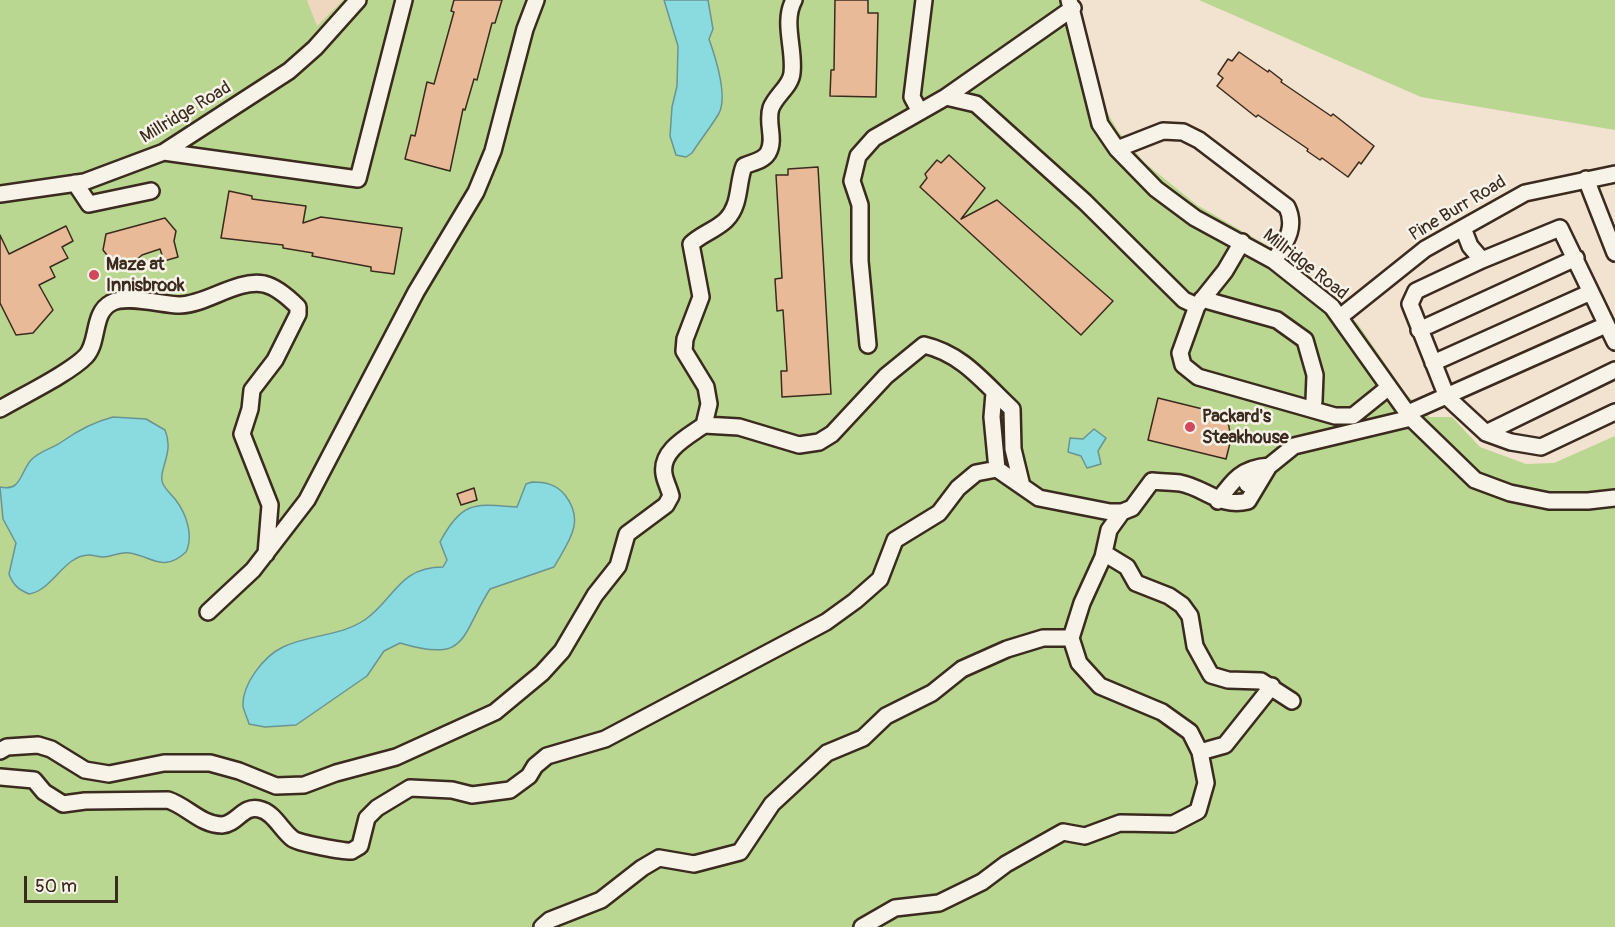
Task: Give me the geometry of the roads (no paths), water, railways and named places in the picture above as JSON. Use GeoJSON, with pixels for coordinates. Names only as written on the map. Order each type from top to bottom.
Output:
{"type":"FeatureCollection","features":[{"type":"Feature","properties":{"kind":"street","name":"Millridge Road"},"geometry":{"type":"LineString","coordinates":[[0,194],[75,183],[164,152],[289,71],[315,48],[358,0]]}},
{"type":"Feature","properties":{"kind":"street"},"geometry":{"type":"LineString","coordinates":[[164,152],[358,179],[404,0]]}},
{"type":"Feature","properties":{"kind":"street"},"geometry":{"type":"LineString","coordinates":[[208,612],[253,570],[307,500],[416,292],[476,192],[493,151],[525,29],[536,0]]}},
{"type":"Feature","properties":{"kind":"street"},"geometry":{"type":"LineString","coordinates":[[704,425],[709,404],[706,387],[684,351],[685,339],[701,297],[691,244],[726,220],[739,194],[739,179],[744,166],[763,159],[769,152],[772,143],[769,117],[771,107],[792,76],[788,19],[794,0]]}},
{"type":"Feature","properties":{"kind":"street"},"geometry":{"type":"LineString","coordinates":[[919,110],[912,97],[924,0]]}},
{"type":"Feature","properties":{"kind":"street","name":"Millridge Road"},"geometry":{"type":"LineString","coordinates":[[1071,4],[1087,81],[1100,124],[1117,149],[1175,204],[1274,261],[1332,307],[1409,416],[1475,480],[1492,487],[1549,501],[1615,498]]}},
{"type":"Feature","properties":{"kind":"street"},"geometry":{"type":"LineString","coordinates":[[868,345],[860,261],[861,205],[852,181],[858,156],[874,138],[919,110],[946,97],[1071,4]]}},
{"type":"Feature","properties":{"kind":"street"},"geometry":{"type":"LineString","coordinates":[[946,97],[975,104],[1085,202],[1184,300],[1277,320],[1305,340],[1315,375],[1314,401],[1311,409]]}},
{"type":"Feature","properties":{"kind":"street"},"geometry":{"type":"LineString","coordinates":[[1117,149],[1164,131],[1183,132],[1199,140],[1287,207],[1292,223],[1288,238],[1274,261]]}},
{"type":"Feature","properties":{"kind":"street","name":"Pine Burr Road"},"geometry":{"type":"LineString","coordinates":[[1340,317],[1425,249],[1525,193],[1615,174]]}},
{"type":"Feature","properties":{"kind":"street"},"geometry":{"type":"LineString","coordinates":[[1586,180],[1615,253]]}},
{"type":"Feature","properties":{"kind":"street"},"geometry":{"type":"LineString","coordinates":[[75,183],[89,204],[151,191]]}},
{"type":"Feature","properties":{"kind":"street"},"geometry":{"type":"LineString","coordinates":[[1463,228],[1470,246],[1482,260]]}},
{"type":"Feature","properties":{"kind":"street"},"geometry":{"type":"LineString","coordinates":[[1615,342],[1563,230],[1556,228],[1416,291],[1410,304],[1448,397],[1486,433],[1511,442],[1541,447],[1615,412]]}},
{"type":"Feature","properties":{"kind":"street"},"geometry":{"type":"LineString","coordinates":[[1242,242],[1225,271],[1200,303],[1180,352],[1183,365],[1198,377],[1335,416],[1353,416],[1389,387]]}},
{"type":"Feature","properties":{"kind":"street"},"geometry":{"type":"LineString","coordinates":[[1419,330],[1576,258]]}},
{"type":"Feature","properties":{"kind":"street"},"geometry":{"type":"LineString","coordinates":[[0,409],[88,355],[102,313],[110,303],[121,300],[181,305],[209,299],[246,285],[263,284],[277,290],[298,307],[298,314],[275,360],[252,390],[250,409],[242,434],[270,505],[266,554]]}},
{"type":"Feature","properties":{"kind":"street"},"geometry":{"type":"LineString","coordinates":[[1433,363],[1591,292]]}},
{"type":"Feature","properties":{"kind":"street"},"geometry":{"type":"LineString","coordinates":[[1247,484],[1294,446],[1409,416],[1606,325]]}},
{"type":"Feature","properties":{"kind":"street"},"geometry":{"type":"LineString","coordinates":[[0,751],[7,747],[38,746],[51,749],[85,770],[109,774],[164,763],[210,764],[239,771],[276,786],[304,785],[336,773],[396,757],[472,724],[495,712],[542,673],[562,651],[595,595],[618,566],[627,534],[666,505],[671,496],[664,474],[671,452],[681,440],[704,425],[739,427],[799,445],[819,441],[832,434],[886,376],[924,345],[945,350],[970,368],[1012,409],[1015,470],[1022,486]]}},
{"type":"Feature","properties":{"kind":"street"},"geometry":{"type":"LineString","coordinates":[[1486,433],[1615,370]]}},
{"type":"Feature","properties":{"kind":"street"},"geometry":{"type":"LineString","coordinates":[[994,393],[992,417],[997,469]]}},
{"type":"Feature","properties":{"kind":"street"},"geometry":{"type":"LineString","coordinates":[[0,777],[34,780],[44,792],[63,804],[85,801],[168,800],[180,804],[207,823],[223,825],[233,822],[245,811],[255,808],[266,811],[294,841],[352,851],[360,846],[365,836],[367,819],[377,808],[410,788],[452,790],[472,795],[510,790],[529,776],[535,766],[547,756],[605,739],[826,622],[855,602],[880,579],[895,540],[939,513],[958,488],[976,473],[997,469],[1040,498],[1110,512],[1122,512],[1132,508],[1152,481],[1182,484],[1218,501],[1236,504],[1248,501],[1269,466]]}},
{"type":"Feature","properties":{"kind":"street"},"geometry":{"type":"LineString","coordinates":[[1218,501],[1234,477],[1251,467],[1269,466]]}},
{"type":"Feature","properties":{"kind":"street"},"geometry":{"type":"LineString","coordinates":[[862,927],[895,908],[939,903],[1063,832],[1086,836],[1120,823],[1173,824],[1198,811],[1206,783],[1200,752],[1190,732],[1162,712],[1100,686],[1079,663],[1071,638],[1082,603],[1104,553],[1109,530],[1122,512]]}},
{"type":"Feature","properties":{"kind":"street"},"geometry":{"type":"LineString","coordinates":[[1104,553],[1127,567],[1136,583],[1169,596],[1182,605],[1190,616],[1195,646],[1211,675],[1228,680],[1261,681],[1292,701]]}},
{"type":"Feature","properties":{"kind":"street"},"geometry":{"type":"LineString","coordinates":[[542,927],[550,921],[601,900],[642,868],[659,858],[694,864],[740,852],[772,804],[827,753],[863,738],[886,717],[932,693],[962,669],[1006,649],[1035,640],[1071,638]]}},
{"type":"Feature","properties":{"kind":"street"},"geometry":{"type":"LineString","coordinates":[[1200,752],[1226,745],[1272,686]]}},
{"type":"Feature","properties":{"kind":"water"},"geometry":{"type":"Polygon","coordinates":[[[664,0],[708,0],[713,29],[709,39],[722,88],[721,108],[718,115],[692,153],[686,157],[676,155],[670,136],[672,107],[677,86],[678,46],[664,0]]]}},
{"type":"Feature","properties":{"kind":"water"},"geometry":{"type":"Polygon","coordinates":[[[113,417],[146,419],[165,430],[168,446],[162,479],[164,486],[185,517],[189,531],[186,552],[171,562],[164,563],[127,553],[106,557],[89,555],[72,561],[45,587],[37,591],[29,594],[19,589],[9,574],[16,543],[3,519],[0,487],[7,488],[16,484],[27,465],[39,454],[87,426],[113,417]]]}},
{"type":"Feature","properties":{"kind":"water"},"geometry":{"type":"Polygon","coordinates":[[[1094,429],[1106,438],[1098,451],[1101,464],[1087,468],[1081,456],[1068,452],[1070,438],[1083,439],[1094,429]]]}},
{"type":"Feature","properties":{"kind":"water"},"geometry":{"type":"Polygon","coordinates":[[[546,483],[558,488],[565,495],[574,514],[573,532],[554,567],[490,589],[467,632],[460,642],[451,648],[422,649],[400,643],[384,651],[367,676],[296,725],[265,727],[249,724],[243,706],[246,689],[262,664],[276,651],[293,643],[346,629],[366,619],[407,578],[428,568],[443,567],[447,560],[440,542],[455,518],[471,508],[480,506],[517,507],[526,484],[546,483]]]}},
{"type":"Feature","properties":{"kind":"place","name":"Maze at Innisbrook"},"geometry":{"type":"Point","coordinates":[94,275]}},
{"type":"Feature","properties":{"kind":"place","name":"Packard's Steakhouse"},"geometry":{"type":"Point","coordinates":[1190,427]}}]}
